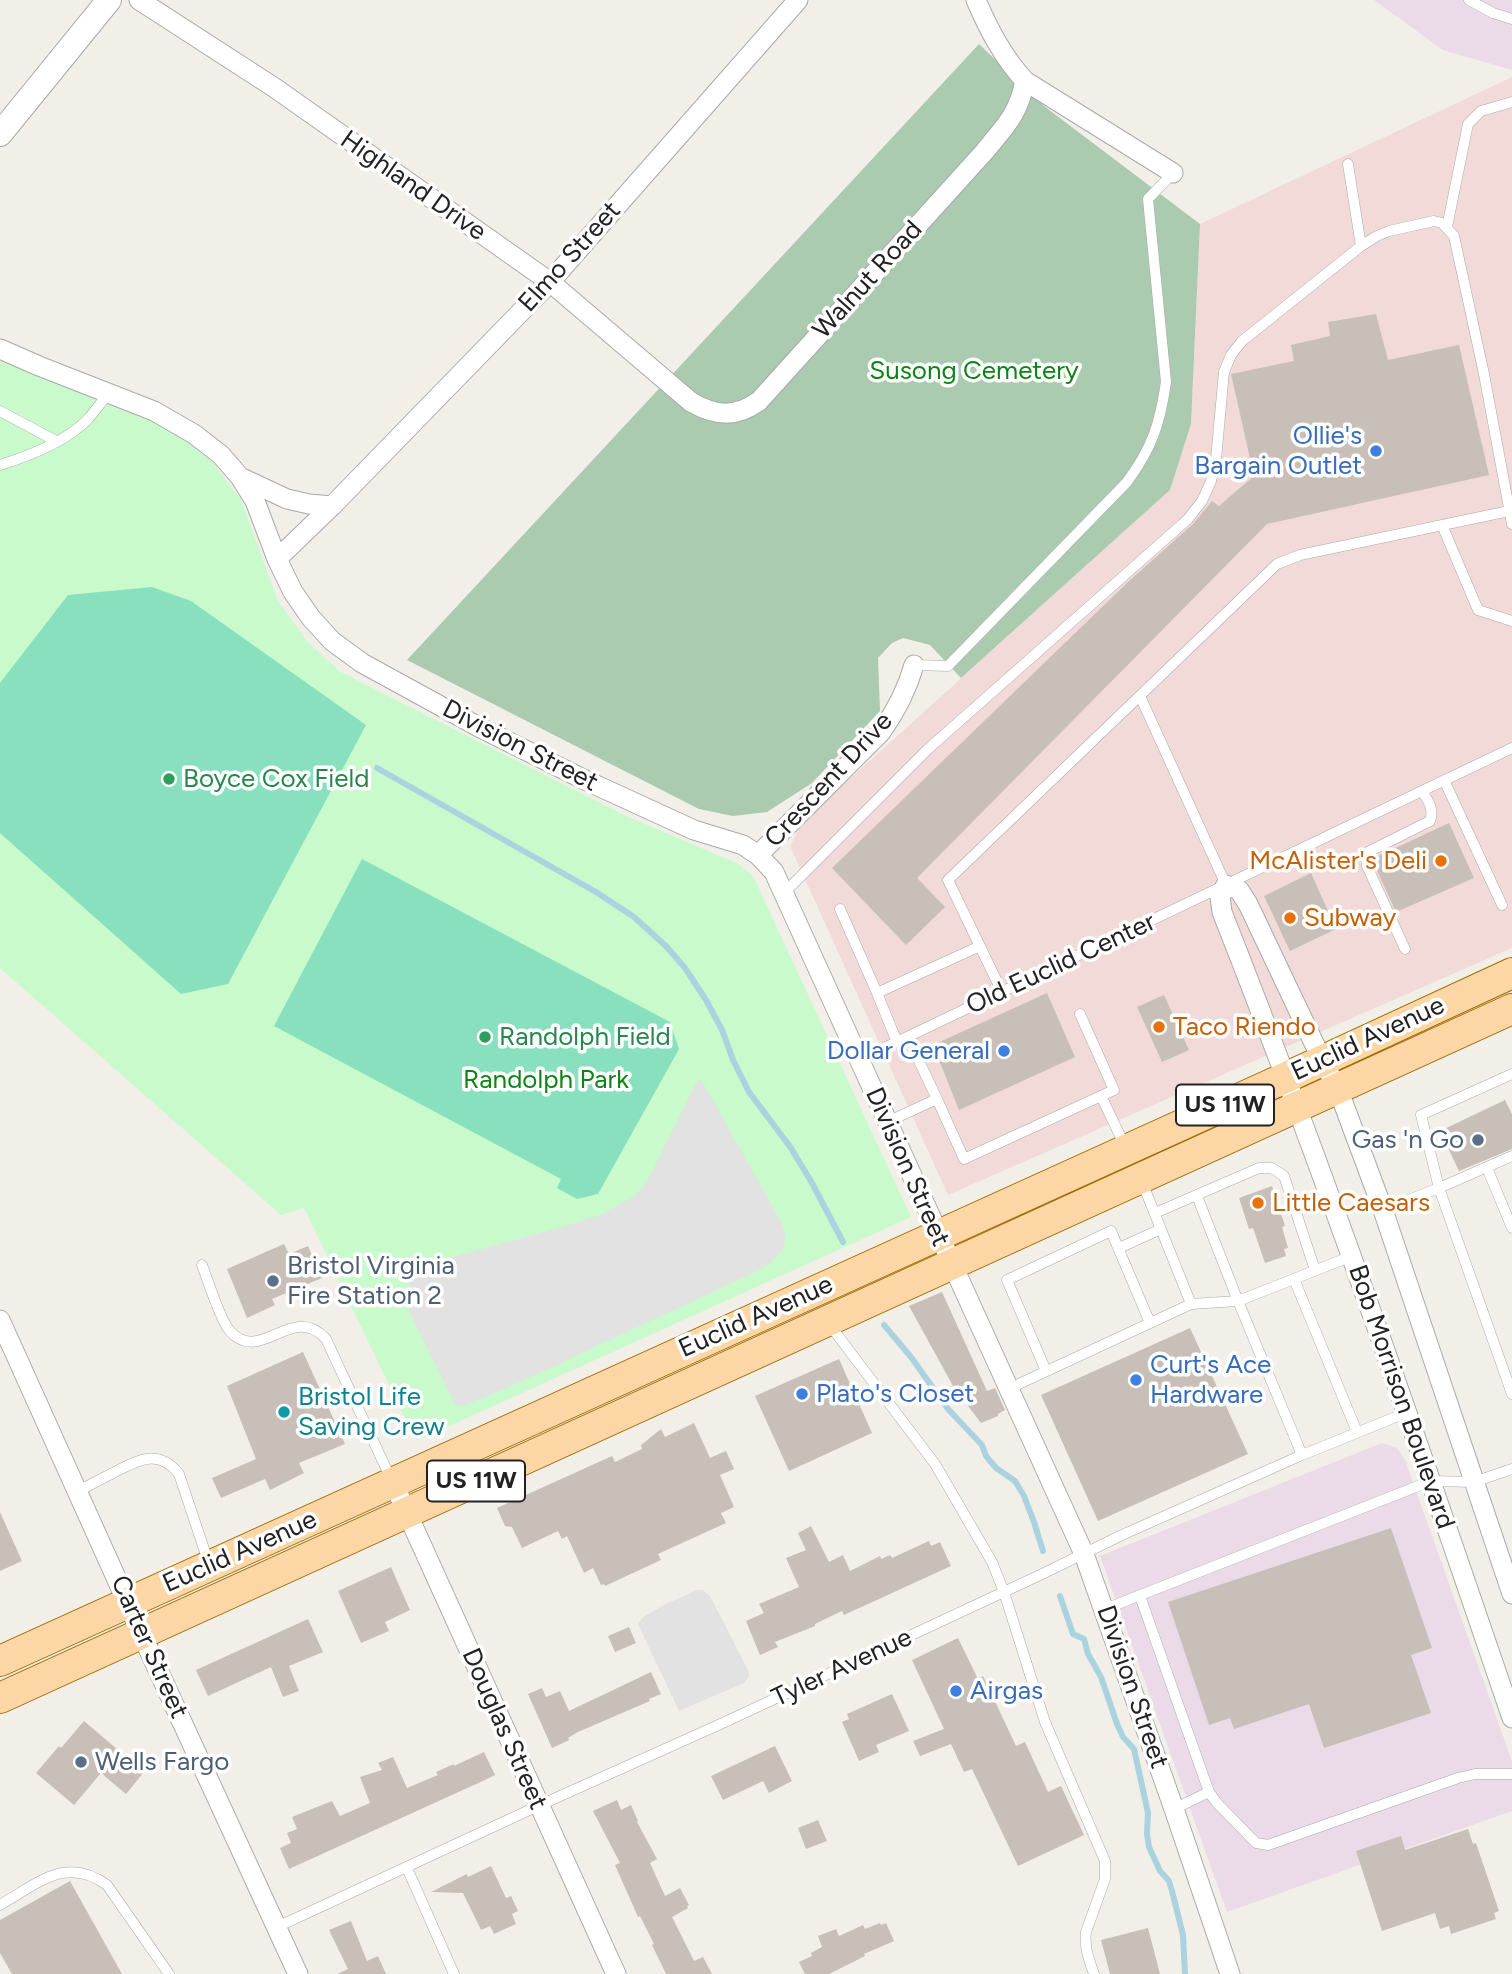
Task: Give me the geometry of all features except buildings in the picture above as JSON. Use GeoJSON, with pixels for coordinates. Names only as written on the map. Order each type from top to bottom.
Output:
{"type":"FeatureCollection","features":[{"type":"Feature","properties":{"kind":"main road","name":"Euclid Avenue"},"geometry":{"type":"LineString","coordinates":[[0,1661],[1512,973]]}},
{"type":"Feature","properties":{"kind":"main road","name":"Euclid Avenue"},"geometry":{"type":"LineString","coordinates":[[0,1698],[1512,1009]]}},
{"type":"Feature","properties":{"kind":"street"},"geometry":{"type":"LineString","coordinates":[[0,134],[109,0]]}},
{"type":"Feature","properties":{"kind":"street","name":"Highland Drive"},"geometry":{"type":"LineString","coordinates":[[139,0],[275,88],[550,282],[675,388]]}},
{"type":"Feature","properties":{"kind":"street","name":"Elmo Street"},"geometry":{"type":"LineString","coordinates":[[277,559],[550,282],[798,0]]}},
{"type":"Feature","properties":{"kind":"street"},"geometry":{"type":"LineString","coordinates":[[976,0],[998,47],[1009,64],[1025,80],[1173,173]]}},
{"type":"Feature","properties":{"kind":"street","name":"Walnut Road"},"geometry":{"type":"LineString","coordinates":[[675,388],[691,402],[720,414],[739,412],[759,401],[985,151],[1015,114],[1025,80]]}},
{"type":"Feature","properties":{"kind":"street","name":"Division Street"},"geometry":{"type":"LineString","coordinates":[[0,349],[154,411],[194,434],[221,455],[240,477],[255,501],[277,559],[293,592],[310,618],[332,640],[362,663],[477,726],[585,780],[694,830],[743,845],[758,855],[774,872],[1084,1554],[1230,1974]]}},
{"type":"Feature","properties":{"kind":"street"},"geometry":{"type":"LineString","coordinates":[[240,477],[287,499],[332,506]]}},
{"type":"Feature","properties":{"kind":"street","name":"Crescent Drive"},"geometry":{"type":"LineString","coordinates":[[758,855],[881,732],[897,710],[914,665]]}},
{"type":"Feature","properties":{"kind":"street"},"geometry":{"type":"LineString","coordinates":[[1287,1077],[1222,912],[1220,897],[1226,885],[1239,890],[1248,904],[1322,1060]]}},
{"type":"Feature","properties":{"kind":"street","name":"Bob Morrison Boulevard"},"geometry":{"type":"LineString","coordinates":[[1322,1060],[1338,1089],[1383,1209],[1512,1594]]}},
{"type":"Feature","properties":{"kind":"street","name":"Bob Morrison Boulevard"},"geometry":{"type":"LineString","coordinates":[[1287,1077],[1408,1412],[1512,1718]]}},
{"type":"Feature","properties":{"kind":"street","name":"Carter Street"},"geometry":{"type":"LineString","coordinates":[[0,1321],[298,1974]]}},
{"type":"Feature","properties":{"kind":"street","name":"Douglas Street"},"geometry":{"type":"LineString","coordinates":[[393,1482],[616,1974]]}},
{"type":"Feature","properties":{"kind":"lane"},"geometry":{"type":"LineString","coordinates":[[1469,0],[1493,13],[1512,19]]}},
{"type":"Feature","properties":{"kind":"lane"},"geometry":{"type":"LineString","coordinates":[[1447,227],[1468,124],[1481,111],[1512,102]]}},
{"type":"Feature","properties":{"kind":"lane"},"geometry":{"type":"LineString","coordinates":[[1348,164],[1361,246]]}},
{"type":"Feature","properties":{"kind":"lane"},"geometry":{"type":"LineString","coordinates":[[914,665],[948,666],[1127,482],[1144,459],[1156,433],[1166,382],[1148,199],[1173,173]]}},
{"type":"Feature","properties":{"kind":"lane"},"geometry":{"type":"LineString","coordinates":[[784,893],[928,749],[1188,519],[1202,501],[1211,481],[1216,460],[1224,372],[1231,355],[1242,341],[1361,246],[1389,231],[1434,221],[1443,223],[1454,236],[1484,374],[1512,524]]}},
{"type":"Feature","properties":{"kind":"lane"},"geometry":{"type":"LineString","coordinates":[[0,465],[56,441],[87,419],[109,392]]}},
{"type":"Feature","properties":{"kind":"lane"},"geometry":{"type":"LineString","coordinates":[[0,411],[56,441]]}},
{"type":"Feature","properties":{"kind":"lane"},"geometry":{"type":"LineString","coordinates":[[1002,992],[948,880],[1277,564],[1300,555],[1509,511]]}},
{"type":"Feature","properties":{"kind":"lane"},"geometry":{"type":"LineString","coordinates":[[1442,525],[1478,610],[1512,621]]}},
{"type":"Feature","properties":{"kind":"lane"},"geometry":{"type":"LineString","coordinates":[[1140,696],[1226,885]]}},
{"type":"Feature","properties":{"kind":"lane","name":"Old Euclid Center"},"geometry":{"type":"LineString","coordinates":[[859,1060],[1512,748]]}},
{"type":"Feature","properties":{"kind":"lane"},"geometry":{"type":"LineString","coordinates":[[1444,780],[1502,905]]}},
{"type":"Feature","properties":{"kind":"lane"},"geometry":{"type":"LineString","coordinates":[[1405,950],[1366,859],[1368,852],[1430,821],[1433,813],[1423,791]]}},
{"type":"Feature","properties":{"kind":"lane"},"geometry":{"type":"LineString","coordinates":[[840,909],[897,1042]]}},
{"type":"Feature","properties":{"kind":"lane"},"geometry":{"type":"LineString","coordinates":[[877,993],[980,946]]}},
{"type":"Feature","properties":{"kind":"lane"},"geometry":{"type":"LineString","coordinates":[[919,1061],[964,1159],[1114,1090],[1080,1014]]}},
{"type":"Feature","properties":{"kind":"lane"},"geometry":{"type":"LineString","coordinates":[[1512,1073],[1421,1115],[1439,1188],[1512,1394]]}},
{"type":"Feature","properties":{"kind":"lane"},"geometry":{"type":"LineString","coordinates":[[1101,1096],[1127,1149]]}},
{"type":"Feature","properties":{"kind":"lane"},"geometry":{"type":"LineString","coordinates":[[887,1122],[937,1099]]}},
{"type":"Feature","properties":{"kind":"lane"},"geometry":{"type":"LineString","coordinates":[[1383,1209],[1512,1156]]}},
{"type":"Feature","properties":{"kind":"lane"},"geometry":{"type":"LineString","coordinates":[[1155,1213],[1259,1168],[1272,1168],[1284,1177],[1315,1270]]}},
{"type":"Feature","properties":{"kind":"lane"},"geometry":{"type":"LineString","coordinates":[[1487,1168],[1512,1228]]}},
{"type":"Feature","properties":{"kind":"lane"},"geometry":{"type":"LineString","coordinates":[[1140,1178],[1191,1304]]}},
{"type":"Feature","properties":{"kind":"lane"},"geometry":{"type":"LineString","coordinates":[[1197,1196],[1302,1455]]}},
{"type":"Feature","properties":{"kind":"lane"},"geometry":{"type":"LineString","coordinates":[[1119,1248],[1161,1229]]}},
{"type":"Feature","properties":{"kind":"lane"},"geometry":{"type":"LineString","coordinates":[[1046,1371],[1007,1280],[1111,1231],[1150,1323]]}},
{"type":"Feature","properties":{"kind":"lane"},"geometry":{"type":"LineString","coordinates":[[1009,1389],[1191,1304],[1238,1301],[1352,1256]]}},
{"type":"Feature","properties":{"kind":"lane"},"geometry":{"type":"LineString","coordinates":[[202,1265],[227,1328],[236,1336],[247,1341],[259,1341],[297,1326],[308,1326],[326,1339],[393,1482]]}},
{"type":"Feature","properties":{"kind":"lane"},"geometry":{"type":"LineString","coordinates":[[1294,1279],[1357,1432]]}},
{"type":"Feature","properties":{"kind":"lane"},"geometry":{"type":"LineString","coordinates":[[827,1321],[935,1464],[992,1562],[1045,1722],[1105,1861],[1105,1879],[1085,1941],[1094,1974]]}},
{"type":"Feature","properties":{"kind":"lane","name":"Tyler Avenue"},"geometry":{"type":"LineString","coordinates":[[277,1927],[724,1722],[1122,1535],[1302,1455],[1408,1412]]}},
{"type":"Feature","properties":{"kind":"lane"},"geometry":{"type":"LineString","coordinates":[[78,1491],[139,1460],[161,1460],[179,1474],[210,1565]]}},
{"type":"Feature","properties":{"kind":"lane"},"geometry":{"type":"LineString","coordinates":[[1105,1609],[1431,1481],[1474,1482],[1512,1469]]}},
{"type":"Feature","properties":{"kind":"lane"},"geometry":{"type":"LineString","coordinates":[[1140,1596],[1209,1792],[1256,1843],[1268,1844],[1466,1776],[1512,1774]]}},
{"type":"Feature","properties":{"kind":"lane"},"geometry":{"type":"LineString","coordinates":[[1174,1809],[1209,1792]]}},
{"type":"Feature","properties":{"kind":"lane"},"geometry":{"type":"LineString","coordinates":[[408,1868],[454,1974]]}},
{"type":"Feature","properties":{"kind":"lane"},"geometry":{"type":"LineString","coordinates":[[0,1905],[55,1874],[70,1871],[95,1876],[107,1885],[169,1974]]}},
{"type":"Feature","properties":{"kind":"shaded area"},"geometry":{"type":"Polygon","coordinates":[[[1374,0],[1512,0],[1512,70],[1443,50],[1374,0]]]}},
{"type":"Feature","properties":{"kind":"shaded area"},"geometry":{"type":"Polygon","coordinates":[[[1512,77],[1512,948],[948,1195],[790,846],[803,821],[1170,490],[1191,424],[1200,224],[1512,77]]]}},
{"type":"Feature","properties":{"kind":"shaded area"},"geometry":{"type":"Polygon","coordinates":[[[701,1079],[782,1224],[785,1244],[780,1253],[769,1264],[753,1273],[520,1382],[463,1406],[455,1404],[408,1309],[406,1299],[409,1280],[415,1270],[603,1214],[636,1195],[647,1182],[696,1083],[701,1079]]]}},
{"type":"Feature","properties":{"kind":"shaded area"},"geometry":{"type":"Polygon","coordinates":[[[1382,1443],[1397,1448],[1405,1460],[1512,1761],[1512,1811],[1227,1912],[1100,1556],[1382,1443]]]}},
{"type":"Feature","properties":{"kind":"shaded area"},"geometry":{"type":"Polygon","coordinates":[[[697,1590],[703,1590],[710,1596],[749,1676],[744,1683],[679,1711],[638,1624],[643,1617],[697,1590]]]}},
{"type":"Feature","properties":{"kind":"green space","name":"Susong Cemetery"},"geometry":{"type":"Polygon","coordinates":[[[979,44],[1044,106],[1200,224],[1191,424],[1170,490],[961,678],[930,645],[903,638],[892,643],[878,658],[880,711],[812,783],[767,812],[733,816],[699,809],[407,660],[979,44]]]}},
{"type":"Feature","properties":{"kind":"green space","name":"Randolph Park"},"geometry":{"type":"Polygon","coordinates":[[[0,361],[150,419],[177,433],[214,464],[241,500],[278,601],[307,641],[339,671],[628,817],[739,864],[754,878],[911,1217],[416,1441],[304,1208],[281,1215],[0,968],[0,361]]]}},
{"type":"Feature","properties":{"kind":"green space","name":"Boyce Cox Field"},"geometry":{"type":"Polygon","coordinates":[[[152,587],[191,601],[366,725],[228,984],[181,994],[0,833],[0,683],[68,595],[152,587]]]}},
{"type":"Feature","properties":{"kind":"green space","name":"Randolph Field"},"geometry":{"type":"Polygon","coordinates":[[[362,859],[670,1022],[679,1049],[598,1194],[577,1199],[557,1188],[561,1179],[274,1026],[362,859]]]}},
{"type":"Feature","properties":{"kind":"waterway"},"geometry":{"type":"LineString","coordinates":[[377,768],[596,892],[634,917],[666,946],[685,968],[706,1000],[749,1092],[791,1148],[843,1242]]}},
{"type":"Feature","properties":{"kind":"waterway"},"geometry":{"type":"LineString","coordinates":[[884,1325],[948,1409],[982,1445],[986,1456],[996,1468],[1015,1481],[1024,1496],[1043,1551]]}},
{"type":"Feature","properties":{"kind":"waterway"},"geometry":{"type":"LineString","coordinates":[[1060,1596],[1073,1634],[1084,1639],[1117,1724],[1123,1737],[1134,1749],[1148,1813],[1149,1847],[1172,1891],[1183,1935],[1185,1974]]}},
{"type":"Feature","properties":{"kind":"place","name":"Ollie's Bargain Outlet"},"geometry":{"type":"Point","coordinates":[1376,451]}},
{"type":"Feature","properties":{"kind":"place","name":"Boyce Cox Field"},"geometry":{"type":"Point","coordinates":[169,779]}},
{"type":"Feature","properties":{"kind":"place","name":"McAlister's Deli"},"geometry":{"type":"Point","coordinates":[1441,861]}},
{"type":"Feature","properties":{"kind":"place","name":"Subway"},"geometry":{"type":"Point","coordinates":[1290,918]}},
{"type":"Feature","properties":{"kind":"place","name":"Taco Riendo"},"geometry":{"type":"Point","coordinates":[1159,1027]}},
{"type":"Feature","properties":{"kind":"place","name":"Randolph Field"},"geometry":{"type":"Point","coordinates":[485,1037]}},
{"type":"Feature","properties":{"kind":"place","name":"Dollar General"},"geometry":{"type":"Point","coordinates":[1004,1051]}},
{"type":"Feature","properties":{"kind":"place","name":"Gas 'n Go"},"geometry":{"type":"Point","coordinates":[1478,1140]}},
{"type":"Feature","properties":{"kind":"place","name":"Little Caesars"},"geometry":{"type":"Point","coordinates":[1258,1203]}},
{"type":"Feature","properties":{"kind":"place","name":"Bristol Virginia Fire Station 2"},"geometry":{"type":"Point","coordinates":[273,1281]}},
{"type":"Feature","properties":{"kind":"place","name":"Curt's Ace Hardware"},"geometry":{"type":"Point","coordinates":[1136,1380]}},
{"type":"Feature","properties":{"kind":"place","name":"Plato's Closet"},"geometry":{"type":"Point","coordinates":[802,1394]}},
{"type":"Feature","properties":{"kind":"place","name":"Bristol Life Saving Crew"},"geometry":{"type":"Point","coordinates":[284,1412]}},
{"type":"Feature","properties":{"kind":"place","name":"Airgas"},"geometry":{"type":"Point","coordinates":[956,1691]}},
{"type":"Feature","properties":{"kind":"place","name":"Wells Fargo"},"geometry":{"type":"Point","coordinates":[81,1762]}}]}
